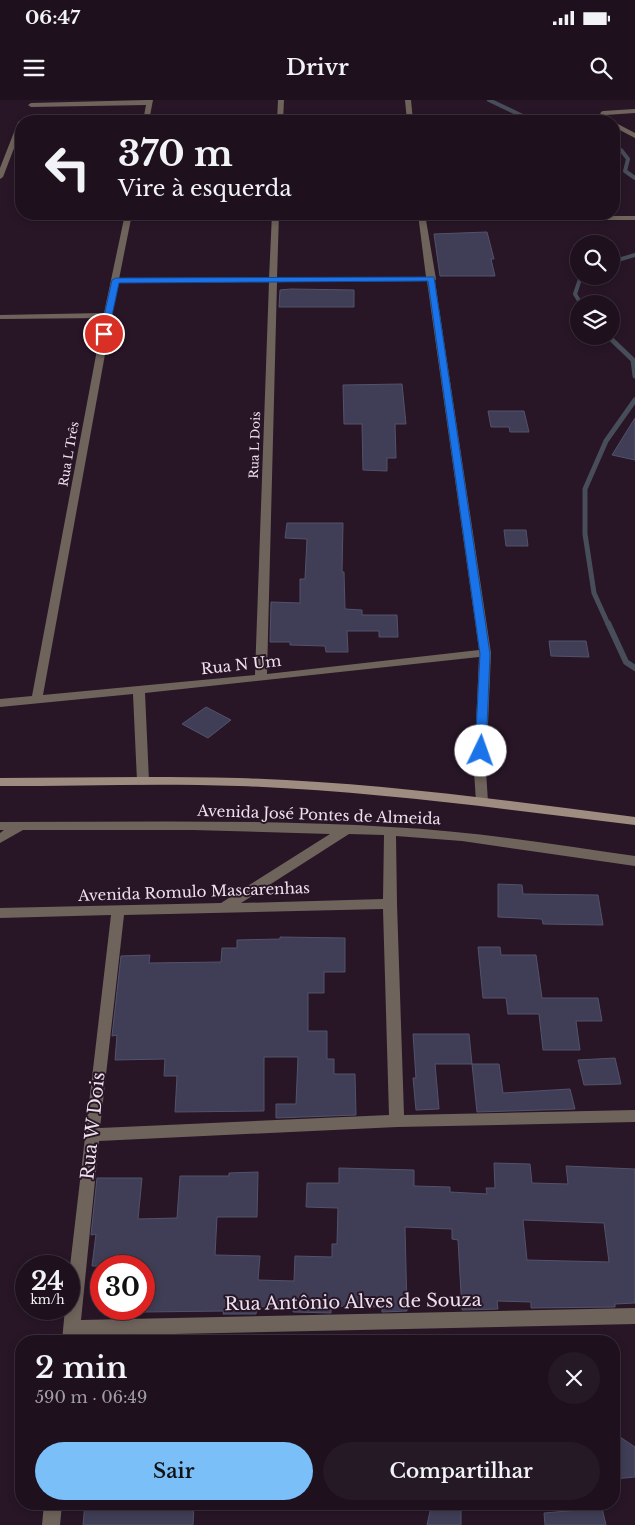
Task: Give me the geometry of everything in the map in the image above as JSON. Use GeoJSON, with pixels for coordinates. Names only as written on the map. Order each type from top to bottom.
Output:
{"type":"FeatureCollection","features":[{"type":"Feature","properties":{"kind":"street"},"geometry":{"type":"LineString","coordinates":[[280,115],[281,100]]}},
{"type":"Feature","properties":{"kind":"street"},"geometry":{"type":"LineString","coordinates":[[408,100],[409,115]]}},
{"type":"Feature","properties":{"kind":"street"},"geometry":{"type":"LineString","coordinates":[[26,115],[32,102],[150,101],[147,115]]}},
{"type":"Feature","properties":{"kind":"street"},"geometry":{"type":"LineString","coordinates":[[603,115],[603,113],[635,111]]}},
{"type":"Feature","properties":{"kind":"street"},"geometry":{"type":"LineString","coordinates":[[620,127],[635,136]]}},
{"type":"Feature","properties":{"kind":"street"},"geometry":{"type":"LineString","coordinates":[[0,177],[15,140]]}},
{"type":"Feature","properties":{"kind":"street"},"geometry":{"type":"LineString","coordinates":[[620,218],[635,218]]}},
{"type":"Feature","properties":{"kind":"street","name":"Rua L Três"},"geometry":{"type":"LineString","coordinates":[[37,699],[127,220]]}},
{"type":"Feature","properties":{"kind":"street","name":"Rua L Dois"},"geometry":{"type":"LineString","coordinates":[[261,678],[275,220]]}},
{"type":"Feature","properties":{"kind":"street"},"geometry":{"type":"LineString","coordinates":[[423,220],[485,654],[480,771],[482,802]]}},
{"type":"Feature","properties":{"kind":"street"},"geometry":{"type":"LineString","coordinates":[[116,280],[432,279]]}},
{"type":"Feature","properties":{"kind":"street"},"geometry":{"type":"LineString","coordinates":[[0,317],[108,315]]}},
{"type":"Feature","properties":{"kind":"street","name":"Rua N Um"},"geometry":{"type":"LineString","coordinates":[[0,703],[485,654]]}},
{"type":"Feature","properties":{"kind":"street"},"geometry":{"type":"LineString","coordinates":[[140,690],[143,781]]}},
{"type":"Feature","properties":{"kind":"street","name":"Avenida José Pontes de Almeida"},"geometry":{"type":"LineString","coordinates":[[0,782],[239,782],[322,787],[482,802],[635,821]]}},
{"type":"Feature","properties":{"kind":"street"},"geometry":{"type":"LineString","coordinates":[[0,839],[23,825]]}},
{"type":"Feature","properties":{"kind":"street","name":"Avenida José Pontes de Almeida"},"geometry":{"type":"LineString","coordinates":[[0,826],[193,826],[390,831],[462,837],[635,861]]}},
{"type":"Feature","properties":{"kind":"street"},"geometry":{"type":"LineString","coordinates":[[226,906],[346,830]]}},
{"type":"Feature","properties":{"kind":"street"},"geometry":{"type":"LineString","coordinates":[[390,831],[390,904],[397,1121]]}},
{"type":"Feature","properties":{"kind":"street","name":"Avenida Romulo Mascarenhas"},"geometry":{"type":"LineString","coordinates":[[0,912],[390,904]]}},
{"type":"Feature","properties":{"kind":"street","name":"Rua W Dois"},"geometry":{"type":"LineString","coordinates":[[71,1334],[118,911]]}},
{"type":"Feature","properties":{"kind":"street"},"geometry":{"type":"LineString","coordinates":[[92,1135],[397,1121],[635,1116]]}},
{"type":"Feature","properties":{"kind":"street","name":"Rua Antônio Alves de Souza"},"geometry":{"type":"LineString","coordinates":[[71,1334],[635,1316]]}},
{"type":"Feature","properties":{"kind":"street"},"geometry":{"type":"LineString","coordinates":[[51,1525],[52,1510]]}},
{"type":"Feature","properties":{"kind":"building"},"geometry":{"type":"Polygon","coordinates":[[[487,232],[494,259],[491,259],[495,276],[440,276],[434,234],[487,232]]]}},
{"type":"Feature","properties":{"kind":"building"},"geometry":{"type":"Polygon","coordinates":[[[280,290],[354,290],[354,307],[279,307],[280,290]]]}},
{"type":"Feature","properties":{"kind":"building"},"geometry":{"type":"Polygon","coordinates":[[[402,384],[406,424],[395,424],[396,458],[387,458],[387,471],[363,470],[362,424],[344,424],[343,385],[402,384]]]}},
{"type":"Feature","properties":{"kind":"building"},"geometry":{"type":"Polygon","coordinates":[[[488,411],[524,411],[529,432],[510,432],[509,427],[491,427],[488,411]]]}},
{"type":"Feature","properties":{"kind":"building"},"geometry":{"type":"Polygon","coordinates":[[[635,418],[635,460],[612,455],[635,418]]]}},
{"type":"Feature","properties":{"kind":"building"},"geometry":{"type":"Polygon","coordinates":[[[287,523],[343,523],[342,572],[344,572],[345,609],[362,610],[362,615],[397,615],[398,637],[379,637],[379,631],[347,631],[348,652],[326,652],[325,646],[290,645],[290,642],[270,642],[271,602],[300,603],[300,579],[305,579],[307,539],[285,538],[287,523]]]}},
{"type":"Feature","properties":{"kind":"building"},"geometry":{"type":"Polygon","coordinates":[[[504,530],[526,530],[528,546],[506,546],[504,530]]]}},
{"type":"Feature","properties":{"kind":"building"},"geometry":{"type":"Polygon","coordinates":[[[549,641],[586,641],[589,657],[551,656],[549,641]]]}},
{"type":"Feature","properties":{"kind":"building"},"geometry":{"type":"Polygon","coordinates":[[[206,707],[231,720],[208,738],[182,724],[206,707]]]}},
{"type":"Feature","properties":{"kind":"building"},"geometry":{"type":"Polygon","coordinates":[[[498,884],[522,885],[523,894],[598,895],[603,925],[543,924],[542,919],[498,917],[498,884]]]}},
{"type":"Feature","properties":{"kind":"building"},"geometry":{"type":"Polygon","coordinates":[[[280,937],[345,938],[345,972],[324,972],[324,993],[308,993],[308,1031],[327,1031],[327,1059],[334,1059],[334,1074],[355,1074],[356,1115],[276,1118],[276,1104],[296,1104],[298,1057],[264,1057],[264,1111],[175,1112],[177,1076],[164,1076],[165,1059],[115,1060],[117,1035],[112,1036],[121,956],[150,955],[149,963],[221,962],[222,948],[237,948],[237,940],[280,939],[280,937]]]}},
{"type":"Feature","properties":{"kind":"building"},"geometry":{"type":"Polygon","coordinates":[[[478,947],[500,947],[501,955],[536,955],[542,998],[598,998],[602,1021],[576,1021],[580,1050],[543,1050],[539,1014],[508,1014],[506,998],[483,998],[478,947]]]}},
{"type":"Feature","properties":{"kind":"building"},"geometry":{"type":"Polygon","coordinates":[[[413,1034],[469,1034],[472,1064],[435,1064],[439,1109],[416,1110],[413,1078],[416,1078],[413,1034]]]}},
{"type":"Feature","properties":{"kind":"building"},"geometry":{"type":"Polygon","coordinates":[[[615,1058],[621,1084],[584,1085],[578,1060],[615,1058]]]}},
{"type":"Feature","properties":{"kind":"building"},"geometry":{"type":"Polygon","coordinates":[[[472,1064],[499,1064],[503,1093],[570,1089],[575,1109],[477,1112],[472,1064]]]}},
{"type":"Feature","properties":{"kind":"building"},"geometry":{"type":"Polygon","coordinates":[[[494,1163],[530,1164],[532,1183],[568,1184],[566,1166],[635,1169],[635,1303],[615,1304],[615,1307],[531,1308],[531,1302],[497,1301],[498,1309],[462,1310],[458,1240],[452,1239],[452,1229],[405,1227],[407,1311],[382,1312],[382,1307],[331,1306],[331,1313],[293,1312],[294,1307],[257,1307],[256,1314],[223,1314],[224,1311],[155,1312],[155,1255],[93,1255],[96,1234],[91,1235],[97,1178],[142,1178],[138,1219],[177,1218],[180,1176],[229,1176],[229,1173],[258,1172],[257,1217],[217,1217],[215,1255],[260,1256],[258,1280],[294,1281],[295,1256],[332,1257],[332,1244],[337,1244],[338,1208],[306,1207],[307,1183],[339,1183],[339,1168],[414,1170],[414,1186],[450,1187],[450,1192],[487,1194],[486,1188],[495,1188],[494,1163]],[[523,1220],[527,1260],[609,1262],[604,1223],[523,1220]]]}},
{"type":"Feature","properties":{"kind":"building"},"geometry":{"type":"Polygon","coordinates":[[[620,1437],[635,1447],[635,1477],[620,1478],[620,1437]]]}},
{"type":"Feature","properties":{"kind":"building"},"geometry":{"type":"Polygon","coordinates":[[[84,1510],[194,1510],[193,1525],[83,1525],[84,1510]]]}},
{"type":"Feature","properties":{"kind":"building"},"geometry":{"type":"Polygon","coordinates":[[[430,1510],[461,1510],[461,1525],[427,1525],[430,1510]]]}},
{"type":"Feature","properties":{"kind":"building"},"geometry":{"type":"Polygon","coordinates":[[[602,1510],[606,1525],[545,1525],[544,1513],[602,1510]]]}},
{"type":"Feature","properties":{"kind":"waterway"},"geometry":{"type":"LineString","coordinates":[[489,100],[520,115]]}},
{"type":"Feature","properties":{"kind":"waterway"},"geometry":{"type":"LineString","coordinates":[[620,150],[628,159],[625,171],[635,178]]}},
{"type":"Feature","properties":{"kind":"waterway"},"geometry":{"type":"LineString","coordinates":[[620,259],[635,255]]}},
{"type":"Feature","properties":{"kind":"waterway"},"geometry":{"type":"LineString","coordinates":[[576,295],[578,285]]}},
{"type":"Feature","properties":{"kind":"waterway"},"geometry":{"type":"LineString","coordinates":[[617,345],[633,360],[635,376]]}},
{"type":"Feature","properties":{"kind":"waterway"},"geometry":{"type":"LineString","coordinates":[[608,624],[594,593],[585,534],[585,489],[606,441],[635,400]]}},
{"type":"Feature","properties":{"kind":"waterway"},"geometry":{"type":"LineString","coordinates":[[608,623],[626,662],[635,668]]}},
{"type":"Feature","properties":{"kind":"route"},"geometry":{"type":"LineString","coordinates":[[104,334],[116,280],[432,279],[485,654],[481,751]]}}]}
